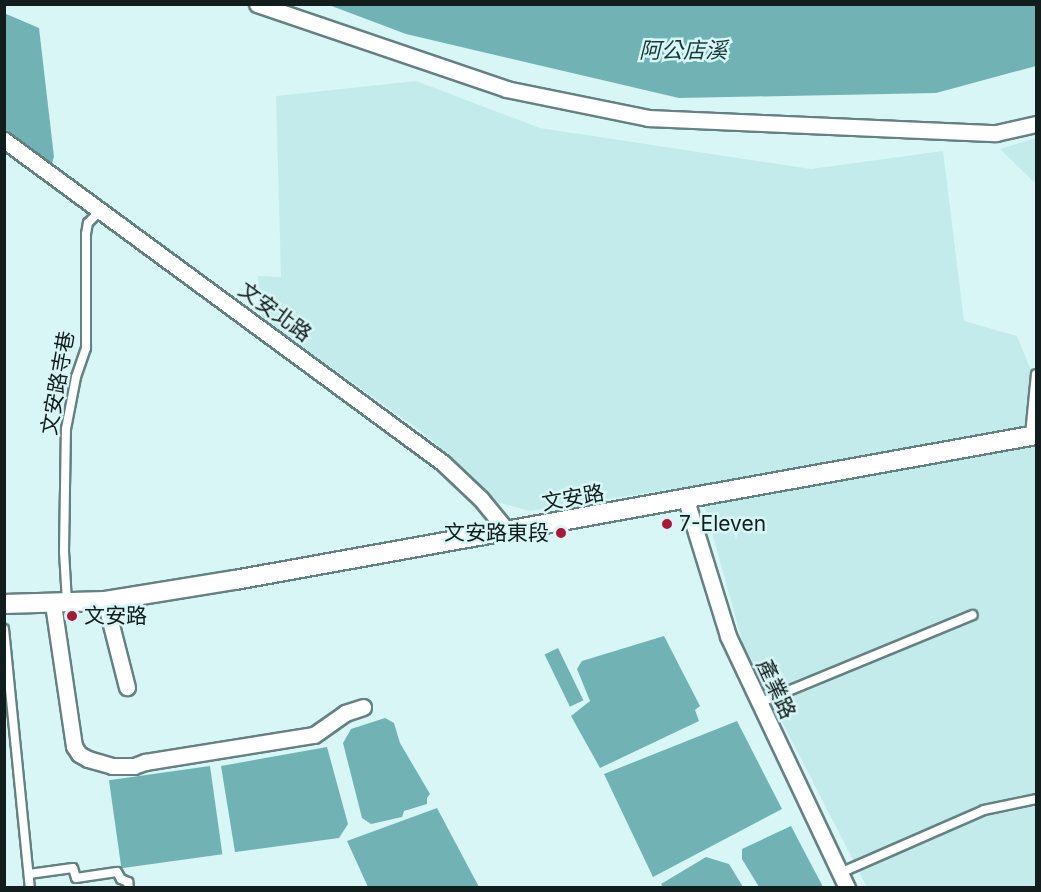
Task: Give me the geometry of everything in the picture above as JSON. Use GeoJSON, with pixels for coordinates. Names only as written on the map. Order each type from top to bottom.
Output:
{"type":"FeatureCollection","features":[{"type":"Feature","properties":{"kind":"street"},"geometry":{"type":"LineString","coordinates":[[257,4],[506,89],[648,118],[996,133],[1036,124]]}},
{"type":"Feature","properties":{"kind":"street","name":"文安北路"},"geometry":{"type":"LineString","coordinates":[[4,140],[443,463],[481,499],[508,532]]}},
{"type":"Feature","properties":{"kind":"street"},"geometry":{"type":"LineString","coordinates":[[686,500],[1033,436]]}},
{"type":"Feature","properties":{"kind":"street","name":"文安路"},"geometry":{"type":"LineString","coordinates":[[4,604],[105,601],[686,500]]}},
{"type":"Feature","properties":{"kind":"street","name":"產業路"},"geometry":{"type":"LineString","coordinates":[[686,500],[728,636],[843,880]]}},
{"type":"Feature","properties":{"kind":"street"},"geometry":{"type":"LineString","coordinates":[[105,601],[127,687]]}},
{"type":"Feature","properties":{"kind":"street"},"geometry":{"type":"LineString","coordinates":[[60,604],[74,746],[79,754],[88,759],[112,766],[134,766],[145,762],[314,735],[345,713],[363,707]]}},
{"type":"Feature","properties":{"kind":"lane","name":"文安路寺巷"},"geometry":{"type":"LineString","coordinates":[[60,604],[64,552],[66,429],[76,377],[86,348],[86,234],[88,223],[101,210]]}},
{"type":"Feature","properties":{"kind":"lane"},"geometry":{"type":"LineString","coordinates":[[1033,436],[1036,374]]}},
{"type":"Feature","properties":{"kind":"lane"},"geometry":{"type":"LineString","coordinates":[[759,703],[974,615]]}},
{"type":"Feature","properties":{"kind":"lane"},"geometry":{"type":"LineString","coordinates":[[4,629],[30,888]]}},
{"type":"Feature","properties":{"kind":"lane"},"geometry":{"type":"LineString","coordinates":[[843,880],[984,810],[1036,799]]}},
{"type":"Feature","properties":{"kind":"lane"},"geometry":{"type":"LineString","coordinates":[[29,874],[73,868],[76,878],[117,872],[121,879],[128,882],[129,888]]}},
{"type":"Feature","properties":{"kind":"shaded area"},"geometry":{"type":"Polygon","coordinates":[[[416,81],[540,128],[811,169],[943,151],[964,321],[1017,336],[1036,383],[1036,887],[867,887],[744,648],[699,485],[530,511],[489,500],[428,436],[262,319],[258,276],[281,277],[276,96],[416,81]]]}},
{"type":"Feature","properties":{"kind":"shaded area"},"geometry":{"type":"Polygon","coordinates":[[[1036,138],[1036,184],[1000,149],[1036,138]]]}},
{"type":"Feature","properties":{"kind":"water","name":"阿公店溪"},"geometry":{"type":"Polygon","coordinates":[[[329,5],[1036,5],[1036,66],[936,93],[679,98],[406,34],[329,5]]]}},
{"type":"Feature","properties":{"kind":"water"},"geometry":{"type":"Polygon","coordinates":[[[4,13],[39,28],[54,157],[51,166],[5,132],[4,13]]]}},
{"type":"Feature","properties":{"kind":"water"},"geometry":{"type":"Polygon","coordinates":[[[664,636],[700,706],[695,710],[699,721],[600,768],[571,716],[590,701],[577,669],[582,661],[664,636]]]}},
{"type":"Feature","properties":{"kind":"water"},"geometry":{"type":"Polygon","coordinates":[[[558,648],[583,700],[570,707],[545,655],[558,648]]]}},
{"type":"Feature","properties":{"kind":"water"},"geometry":{"type":"Polygon","coordinates":[[[385,718],[394,723],[400,743],[430,794],[427,804],[404,811],[402,817],[371,824],[362,818],[343,743],[351,729],[385,718]]]}},
{"type":"Feature","properties":{"kind":"water"},"geometry":{"type":"Polygon","coordinates":[[[737,721],[782,809],[653,877],[604,774],[737,721]]]}},
{"type":"Feature","properties":{"kind":"water"},"geometry":{"type":"Polygon","coordinates":[[[327,747],[348,824],[339,838],[235,852],[221,766],[327,747]]]}},
{"type":"Feature","properties":{"kind":"water"},"geometry":{"type":"Polygon","coordinates":[[[210,766],[222,854],[121,868],[109,780],[210,766]]]}},
{"type":"Feature","properties":{"kind":"water"},"geometry":{"type":"Polygon","coordinates":[[[437,808],[479,887],[368,887],[347,841],[437,808]]]}},
{"type":"Feature","properties":{"kind":"water"},"geometry":{"type":"Polygon","coordinates":[[[791,826],[823,887],[759,887],[742,859],[742,849],[791,826]]]}},
{"type":"Feature","properties":{"kind":"water"},"geometry":{"type":"Polygon","coordinates":[[[706,857],[729,864],[743,887],[663,887],[661,884],[706,857]]]}},
{"type":"Feature","properties":{"kind":"place","name":"7-Eleven"},"geometry":{"type":"Point","coordinates":[667,524]}},
{"type":"Feature","properties":{"kind":"place","name":"文安路東段"},"geometry":{"type":"Point","coordinates":[561,533]}},
{"type":"Feature","properties":{"kind":"place","name":"文安路"},"geometry":{"type":"Point","coordinates":[72,616]}}]}
